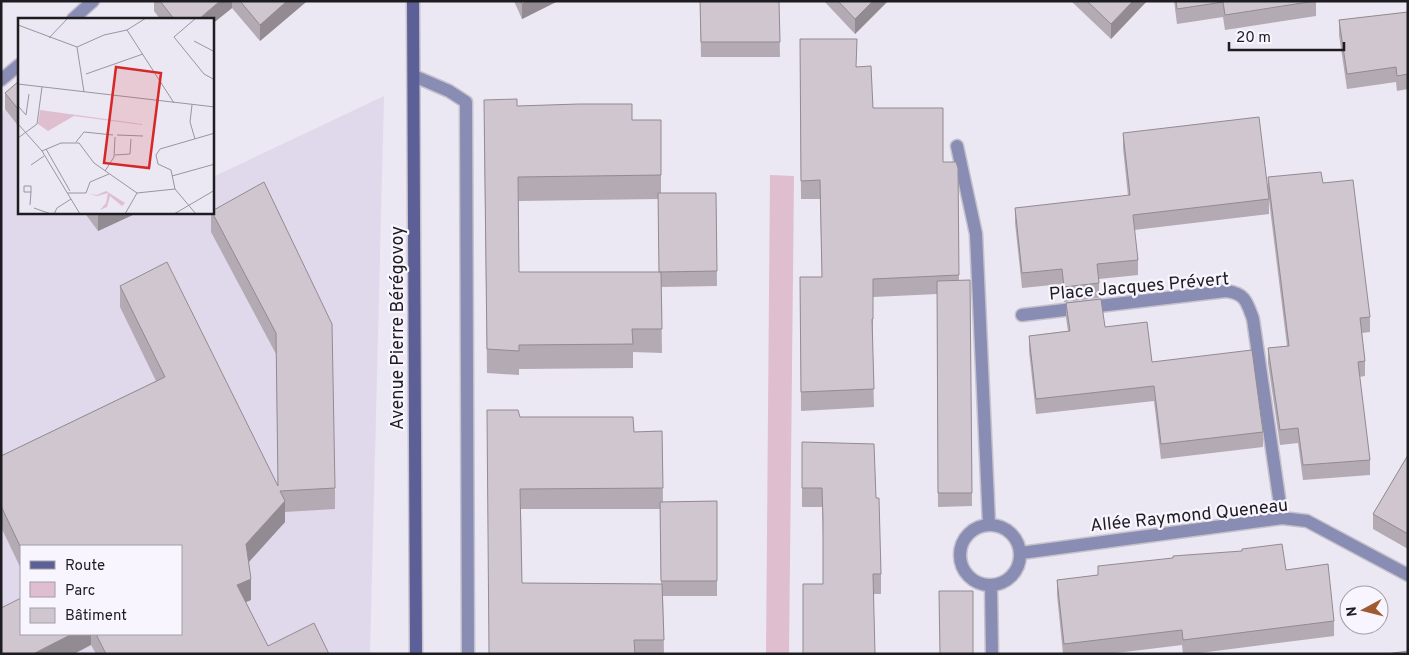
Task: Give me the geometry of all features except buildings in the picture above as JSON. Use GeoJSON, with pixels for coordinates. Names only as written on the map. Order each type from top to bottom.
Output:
{"type":"FeatureCollection","features":[{"type":"Feature","properties":{"kind":"street"},"geometry":{"type":"LineString","coordinates":[[74,18],[93,1]]}},
{"type":"Feature","properties":{"kind":"street","name":"Avenue Pierre Bérégovoy"},"geometry":{"type":"LineString","coordinates":[[413,1],[416,654]]}},
{"type":"Feature","properties":{"kind":"street"},"geometry":{"type":"LineString","coordinates":[[1,80],[18,66]]}},
{"type":"Feature","properties":{"kind":"street"},"geometry":{"type":"LineString","coordinates":[[414,76],[449,91],[466,102],[468,654]]}},
{"type":"Feature","properties":{"kind":"street"},"geometry":{"type":"LineString","coordinates":[[957,146],[976,234],[989,524]]}},
{"type":"Feature","properties":{"kind":"street","name":"Place Jacques Prévert"},"geometry":{"type":"LineString","coordinates":[[1022,315],[1226,291],[1237,292],[1247,301],[1253,319],[1282,518]]}},
{"type":"Feature","properties":{"kind":"street","name":"Allée Raymond Queneau"},"geometry":{"type":"LineString","coordinates":[[1021,553],[1282,518],[1307,521],[1408,576]]}},
{"type":"Feature","properties":{"kind":"street"},"geometry":{"type":"LineString","coordinates":[[989,524],[1005,527],[1017,539],[1021,553],[1018,568],[1005,582],[991,586],[975,581],[964,570],[959,555],[964,539],[976,528],[989,524]]}},
{"type":"Feature","properties":{"kind":"street"},"geometry":{"type":"LineString","coordinates":[[991,586],[992,654]]}},
{"type":"Feature","properties":{"kind":"shaded area"},"geometry":{"type":"Polygon","coordinates":[[[384,96],[370,654],[1,654],[1,113],[18,99],[18,214],[214,214],[214,177],[384,96]]]}},
{"type":"Feature","properties":{"kind":"green space"},"geometry":{"type":"Polygon","coordinates":[[[770,175],[794,176],[789,654],[766,654],[770,175]]]}}]}
